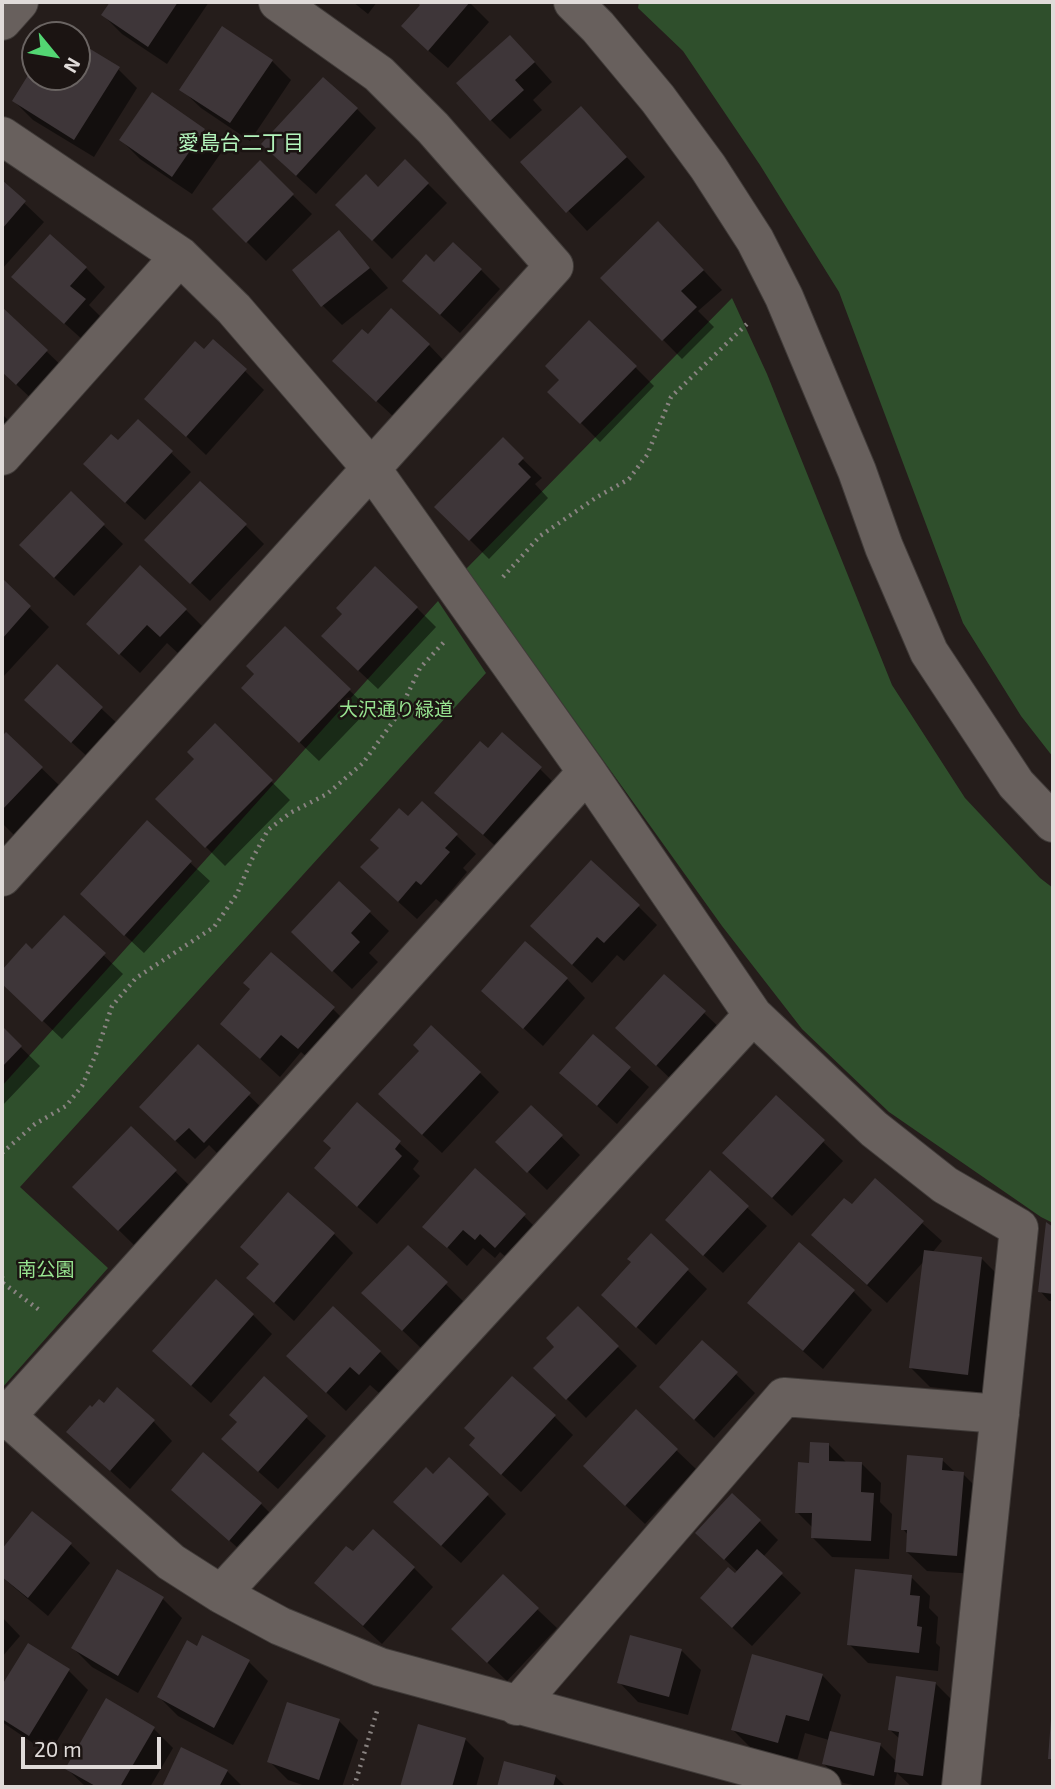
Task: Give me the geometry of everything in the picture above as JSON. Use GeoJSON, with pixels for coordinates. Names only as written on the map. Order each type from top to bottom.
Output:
{"type":"FeatureCollection","features":[{"type":"Feature","properties":{"kind":"street"},"geometry":{"type":"LineString","coordinates":[[2,21],[19,2]]}},
{"type":"Feature","properties":{"kind":"street"},"geometry":{"type":"LineString","coordinates":[[2,877],[554,265],[433,128],[379,74],[278,2]]}},
{"type":"Feature","properties":{"kind":"street"},"geometry":{"type":"LineString","coordinates":[[572,2],[598,27],[658,99],[708,167],[755,240],[785,297],[884,547],[929,652],[1016,784],[1053,823]]}},
{"type":"Feature","properties":{"kind":"street"},"geometry":{"type":"LineString","coordinates":[[2,136],[180,256],[234,309],[371,468],[587,772],[753,1015],[874,1129],[945,1185],[1019,1228],[961,1787]]}},
{"type":"Feature","properties":{"kind":"street"},"geometry":{"type":"LineString","coordinates":[[2,456],[180,256]]}},
{"type":"Feature","properties":{"kind":"street"},"geometry":{"type":"LineString","coordinates":[[587,772],[4,1418],[171,1562],[221,1594],[280,1626],[390,1670],[822,1787]]}},
{"type":"Feature","properties":{"kind":"street"},"geometry":{"type":"LineString","coordinates":[[221,1594],[753,1015]]}},
{"type":"Feature","properties":{"kind":"street"},"geometry":{"type":"LineString","coordinates":[[517,1706],[784,1397],[1000,1414]]}},
{"type":"Feature","properties":{"kind":"path"},"geometry":{"type":"LineString","coordinates":[[498,583],[540,536],[597,496],[629,479],[647,455],[671,397],[752,319]]}},
{"type":"Feature","properties":{"kind":"path"},"geometry":{"type":"LineString","coordinates":[[2,1153],[35,1124],[66,1106],[82,1086],[112,1006],[136,978],[214,927],[237,894],[268,830],[290,813],[327,794],[363,763],[397,716],[420,668],[453,632]]}},
{"type":"Feature","properties":{"kind":"path"},"geometry":{"type":"LineString","coordinates":[[2,1276],[2,1288]]}},
{"type":"Feature","properties":{"kind":"path"},"geometry":{"type":"LineString","coordinates":[[354,1787],[390,1670]]}},
{"type":"Feature","properties":{"kind":"green space"},"geometry":{"type":"Polygon","coordinates":[[[639,2],[1053,2],[1053,757],[1021,716],[963,623],[839,292],[760,165],[683,51],[638,8],[639,2]]]}},
{"type":"Feature","properties":{"kind":"green space"},"geometry":{"type":"Polygon","coordinates":[[[732,298],[767,374],[892,685],[965,798],[1040,878],[1053,888],[1053,1223],[889,1112],[802,1029],[722,926],[466,569],[732,298]]]}},
{"type":"Feature","properties":{"kind":"green space","name":"大沢通り緑道"},"geometry":{"type":"Polygon","coordinates":[[[438,601],[486,673],[20,1187],[108,1268],[2,1388],[2,1086],[438,601]]]}},
{"type":"Feature","properties":{"kind":"building"},"geometry":{"type":"Polygon","coordinates":[[[110,2],[178,2],[148,47],[101,15],[110,2]]]}},
{"type":"Feature","properties":{"kind":"building"},"geometry":{"type":"Polygon","coordinates":[[[416,2],[470,2],[428,51],[401,26],[420,5],[416,2]]]}},
{"type":"Feature","properties":{"kind":"building"},"geometry":{"type":"Polygon","coordinates":[[[222,26],[273,60],[230,123],[179,90],[222,26]]]}},
{"type":"Feature","properties":{"kind":"building"},"geometry":{"type":"Polygon","coordinates":[[[510,35],[535,62],[515,80],[524,90],[490,121],[456,83],[510,35]]]}},
{"type":"Feature","properties":{"kind":"building"},"geometry":{"type":"Polygon","coordinates":[[[91,49],[120,67],[74,140],[12,101],[21,87],[21,91],[91,91],[91,49]]]}},
{"type":"Feature","properties":{"kind":"building"},"geometry":{"type":"Polygon","coordinates":[[[323,77],[358,108],[296,176],[261,144],[323,77]]]}},
{"type":"Feature","properties":{"kind":"building"},"geometry":{"type":"Polygon","coordinates":[[[152,92],[205,129],[172,177],[119,140],[152,92]]]}},
{"type":"Feature","properties":{"kind":"building"},"geometry":{"type":"Polygon","coordinates":[[[581,106],[627,157],[566,213],[520,162],[581,106]]]}},
{"type":"Feature","properties":{"kind":"building"},"geometry":{"type":"Polygon","coordinates":[[[405,159],[429,183],[372,241],[335,205],[366,174],[378,187],[405,159]]]}},
{"type":"Feature","properties":{"kind":"building"},"geometry":{"type":"Polygon","coordinates":[[[260,160],[294,194],[246,243],[212,209],[260,160]]]}},
{"type":"Feature","properties":{"kind":"building"},"geometry":{"type":"Polygon","coordinates":[[[2,180],[26,201],[2,229],[2,180]]]}},
{"type":"Feature","properties":{"kind":"building"},"geometry":{"type":"Polygon","coordinates":[[[658,221],[704,270],[681,291],[697,307],[662,341],[600,278],[658,221]]]}},
{"type":"Feature","properties":{"kind":"building"},"geometry":{"type":"Polygon","coordinates":[[[339,230],[370,268],[321,307],[292,270],[339,230]]]}},
{"type":"Feature","properties":{"kind":"building"},"geometry":{"type":"Polygon","coordinates":[[[50,234],[87,267],[70,286],[86,299],[64,324],[11,277],[50,234]]]}},
{"type":"Feature","properties":{"kind":"building"},"geometry":{"type":"Polygon","coordinates":[[[453,242],[482,269],[440,315],[402,281],[426,254],[434,262],[453,242]]]}},
{"type":"Feature","properties":{"kind":"building"},"geometry":{"type":"Polygon","coordinates":[[[2,307],[48,350],[16,385],[2,372],[2,307]]]}},
{"type":"Feature","properties":{"kind":"building"},"geometry":{"type":"Polygon","coordinates":[[[391,308],[430,344],[376,402],[332,361],[362,329],[368,334],[391,308]]]}},
{"type":"Feature","properties":{"kind":"building"},"geometry":{"type":"Polygon","coordinates":[[[589,320],[637,366],[580,424],[547,392],[559,380],[545,366],[589,320]]]}},
{"type":"Feature","properties":{"kind":"building"},"geometry":{"type":"Polygon","coordinates":[[[213,339],[247,369],[186,437],[144,399],[195,341],[204,349],[213,339]]]}},
{"type":"Feature","properties":{"kind":"building"},"geometry":{"type":"Polygon","coordinates":[[[138,419],[173,451],[125,503],[83,464],[111,434],[118,440],[138,419]]]}},
{"type":"Feature","properties":{"kind":"building"},"geometry":{"type":"Polygon","coordinates":[[[503,437],[524,458],[518,464],[531,477],[469,541],[434,507],[503,437]]]}},
{"type":"Feature","properties":{"kind":"building"},"geometry":{"type":"Polygon","coordinates":[[[200,481],[247,524],[190,584],[144,540],[200,481]]]}},
{"type":"Feature","properties":{"kind":"building"},"geometry":{"type":"Polygon","coordinates":[[[71,491],[105,524],[54,578],[19,545],[71,491]]]}},
{"type":"Feature","properties":{"kind":"building"},"geometry":{"type":"Polygon","coordinates":[[[140,565],[187,609],[160,637],[147,625],[119,655],[86,624],[140,565]]]}},
{"type":"Feature","properties":{"kind":"building"},"geometry":{"type":"Polygon","coordinates":[[[375,566],[418,607],[358,671],[321,636],[342,614],[336,608],[375,566]]]}},
{"type":"Feature","properties":{"kind":"building"},"geometry":{"type":"Polygon","coordinates":[[[2,578],[31,606],[2,639],[2,578]]]}},
{"type":"Feature","properties":{"kind":"building"},"geometry":{"type":"Polygon","coordinates":[[[285,626],[351,689],[299,743],[241,688],[254,674],[246,666],[285,626]]]}},
{"type":"Feature","properties":{"kind":"building"},"geometry":{"type":"Polygon","coordinates":[[[57,664],[103,707],[71,743],[24,700],[57,664]]]}},
{"type":"Feature","properties":{"kind":"building"},"geometry":{"type":"Polygon","coordinates":[[[215,723],[273,780],[205,848],[155,799],[194,759],[187,752],[215,723]]]}},
{"type":"Feature","properties":{"kind":"building"},"geometry":{"type":"Polygon","coordinates":[[[6,732],[43,767],[2,810],[2,736],[6,732]]]}},
{"type":"Feature","properties":{"kind":"building"},"geometry":{"type":"Polygon","coordinates":[[[502,732],[542,767],[483,835],[434,793],[480,741],[488,748],[502,732]]]}},
{"type":"Feature","properties":{"kind":"building"},"geometry":{"type":"Polygon","coordinates":[[[422,801],[458,834],[445,848],[450,852],[421,885],[416,881],[398,902],[360,867],[379,848],[370,840],[399,808],[408,816],[422,801]]]}},
{"type":"Feature","properties":{"kind":"building"},"geometry":{"type":"Polygon","coordinates":[[[147,820],[192,861],[124,936],[80,894],[147,820]]]}},
{"type":"Feature","properties":{"kind":"building"},"geometry":{"type":"Polygon","coordinates":[[[591,860],[640,905],[604,943],[597,937],[572,965],[530,926],[591,860]]]}},
{"type":"Feature","properties":{"kind":"building"},"geometry":{"type":"Polygon","coordinates":[[[339,881],[371,911],[351,933],[360,942],[332,972],[291,932],[339,881]]]}},
{"type":"Feature","properties":{"kind":"building"},"geometry":{"type":"Polygon","coordinates":[[[64,915],[106,953],[42,1022],[2,984],[2,970],[26,943],[32,949],[64,915]]]}},
{"type":"Feature","properties":{"kind":"building"},"geometry":{"type":"Polygon","coordinates":[[[525,941],[568,978],[523,1029],[481,991],[525,941]]]}},
{"type":"Feature","properties":{"kind":"building"},"geometry":{"type":"Polygon","coordinates":[[[271,952],[335,1007],[298,1049],[281,1035],[260,1059],[220,1024],[250,989],[243,983],[271,952]]]}},
{"type":"Feature","properties":{"kind":"building"},"geometry":{"type":"Polygon","coordinates":[[[664,974],[706,1011],[656,1066],[615,1028],[664,974]]]}},
{"type":"Feature","properties":{"kind":"building"},"geometry":{"type":"Polygon","coordinates":[[[431,1025],[481,1072],[422,1135],[378,1094],[419,1051],[413,1045],[431,1025]]]}},
{"type":"Feature","properties":{"kind":"building"},"geometry":{"type":"Polygon","coordinates":[[[2,1026],[22,1046],[2,1067],[2,1026]]]}},
{"type":"Feature","properties":{"kind":"building"},"geometry":{"type":"Polygon","coordinates":[[[593,1034],[631,1067],[597,1106],[559,1073],[593,1034]]]}},
{"type":"Feature","properties":{"kind":"building"},"geometry":{"type":"Polygon","coordinates":[[[198,1044],[251,1093],[204,1143],[189,1128],[175,1141],[139,1107],[198,1044]]]}},
{"type":"Feature","properties":{"kind":"building"},"geometry":{"type":"Polygon","coordinates":[[[776,1095],[825,1140],[772,1198],[722,1153],[776,1095]]]}},
{"type":"Feature","properties":{"kind":"building"},"geometry":{"type":"Polygon","coordinates":[[[357,1102],[401,1141],[395,1149],[402,1156],[357,1207],[314,1168],[331,1148],[323,1141],[357,1102]]]}},
{"type":"Feature","properties":{"kind":"building"},"geometry":{"type":"Polygon","coordinates":[[[531,1105],[563,1135],[527,1173],[495,1142],[531,1105]]]}},
{"type":"Feature","properties":{"kind":"building"},"geometry":{"type":"Polygon","coordinates":[[[131,1126],[177,1170],[118,1231],[72,1187],[131,1126]]]}},
{"type":"Feature","properties":{"kind":"building"},"geometry":{"type":"Polygon","coordinates":[[[475,1168],[526,1214],[495,1248],[480,1234],[475,1240],[463,1230],[447,1248],[422,1227],[475,1168]]]}},
{"type":"Feature","properties":{"kind":"building"},"geometry":{"type":"Polygon","coordinates":[[[710,1170],[749,1206],[703,1256],[665,1220],[710,1170]]]}},
{"type":"Feature","properties":{"kind":"building"},"geometry":{"type":"Polygon","coordinates":[[[875,1178],[924,1221],[867,1285],[811,1235],[844,1198],[852,1204],[875,1178]]]}},
{"type":"Feature","properties":{"kind":"building"},"geometry":{"type":"Polygon","coordinates":[[[288,1192],[335,1233],[274,1303],[246,1278],[259,1264],[240,1247],[288,1192]]]}},
{"type":"Feature","properties":{"kind":"building"},"geometry":{"type":"Polygon","coordinates":[[[1046,1222],[1053,1227],[1053,1294],[1038,1292],[1046,1222]]]}},
{"type":"Feature","properties":{"kind":"building"},"geometry":{"type":"Polygon","coordinates":[[[651,1233],[689,1269],[636,1328],[601,1295],[631,1262],[627,1259],[651,1233]]]}},
{"type":"Feature","properties":{"kind":"building"},"geometry":{"type":"Polygon","coordinates":[[[799,1242],[855,1290],[803,1351],[747,1303],[799,1242]]]}},
{"type":"Feature","properties":{"kind":"building"},"geometry":{"type":"Polygon","coordinates":[[[408,1245],[448,1282],[402,1331],[361,1293],[408,1245]]]}},
{"type":"Feature","properties":{"kind":"building"},"geometry":{"type":"Polygon","coordinates":[[[924,1250],[982,1257],[968,1375],[909,1368],[924,1250]]]}},
{"type":"Feature","properties":{"kind":"building"},"geometry":{"type":"Polygon","coordinates":[[[216,1279],[254,1314],[191,1386],[152,1351],[216,1279]]]}},
{"type":"Feature","properties":{"kind":"building"},"geometry":{"type":"Polygon","coordinates":[[[333,1306],[381,1351],[359,1375],[350,1367],[326,1393],[286,1356],[333,1306]]]}},
{"type":"Feature","properties":{"kind":"building"},"geometry":{"type":"Polygon","coordinates":[[[578,1306],[619,1346],[566,1400],[533,1368],[554,1347],[546,1338],[578,1306]]]}},
{"type":"Feature","properties":{"kind":"building"},"geometry":{"type":"Polygon","coordinates":[[[702,1340],[738,1372],[694,1420],[659,1387],[702,1340]]]}},
{"type":"Feature","properties":{"kind":"building"},"geometry":{"type":"Polygon","coordinates":[[[264,1376],[308,1416],[258,1472],[221,1439],[237,1422],[229,1415],[264,1376]]]}},
{"type":"Feature","properties":{"kind":"building"},"geometry":{"type":"Polygon","coordinates":[[[512,1376],[556,1415],[501,1475],[469,1445],[475,1438],[464,1428],[512,1376]]]}},
{"type":"Feature","properties":{"kind":"building"},"geometry":{"type":"Polygon","coordinates":[[[117,1387],[155,1420],[110,1471],[66,1432],[90,1405],[92,1407],[99,1399],[104,1403],[117,1387]]]}},
{"type":"Feature","properties":{"kind":"building"},"geometry":{"type":"Polygon","coordinates":[[[636,1409],[678,1449],[625,1506],[583,1466],[636,1409]]]}},
{"type":"Feature","properties":{"kind":"building"},"geometry":{"type":"Polygon","coordinates":[[[810,1442],[829,1443],[829,1461],[862,1462],[861,1492],[874,1493],[871,1541],[811,1538],[812,1513],[795,1513],[798,1462],[809,1463],[810,1442]]]}},
{"type":"Feature","properties":{"kind":"building"},"geometry":{"type":"Polygon","coordinates":[[[203,1452],[262,1503],[229,1541],[171,1490],[203,1452]]]}},
{"type":"Feature","properties":{"kind":"building"},"geometry":{"type":"Polygon","coordinates":[[[907,1455],[943,1458],[942,1470],[964,1472],[957,1556],[906,1552],[907,1530],[901,1530],[907,1455]]]}},
{"type":"Feature","properties":{"kind":"building"},"geometry":{"type":"Polygon","coordinates":[[[449,1457],[489,1494],[441,1546],[393,1502],[426,1467],[433,1474],[449,1457]]]}},
{"type":"Feature","properties":{"kind":"building"},"geometry":{"type":"Polygon","coordinates":[[[732,1493],[761,1520],[724,1560],[695,1533],[732,1493]]]}},
{"type":"Feature","properties":{"kind":"building"},"geometry":{"type":"Polygon","coordinates":[[[32,1511],[72,1543],[28,1598],[2,1577],[2,1549],[32,1511]]]}},
{"type":"Feature","properties":{"kind":"building"},"geometry":{"type":"Polygon","coordinates":[[[373,1529],[415,1567],[363,1626],[314,1583],[346,1546],[353,1551],[373,1529]]]}},
{"type":"Feature","properties":{"kind":"building"},"geometry":{"type":"Polygon","coordinates":[[[757,1549],[783,1573],[732,1628],[700,1598],[728,1567],[735,1573],[757,1549]]]}},
{"type":"Feature","properties":{"kind":"building"},"geometry":{"type":"Polygon","coordinates":[[[117,1569],[164,1597],[118,1676],[71,1648],[117,1569]]]}},
{"type":"Feature","properties":{"kind":"building"},"geometry":{"type":"Polygon","coordinates":[[[855,1569],[912,1575],[910,1595],[920,1596],[917,1626],[922,1627],[919,1653],[847,1645],[855,1569]]]}},
{"type":"Feature","properties":{"kind":"building"},"geometry":{"type":"Polygon","coordinates":[[[503,1574],[539,1608],[487,1663],[451,1629],[503,1574]]]}},
{"type":"Feature","properties":{"kind":"building"},"geometry":{"type":"Polygon","coordinates":[[[202,1635],[250,1660],[214,1728],[157,1697],[187,1640],[197,1646],[202,1635]]]}},
{"type":"Feature","properties":{"kind":"building"},"geometry":{"type":"Polygon","coordinates":[[[630,1635],[682,1649],[669,1697],[617,1683],[630,1635]]]}},
{"type":"Feature","properties":{"kind":"building"},"geometry":{"type":"Polygon","coordinates":[[[28,1643],[70,1669],[29,1736],[2,1719],[2,1685],[28,1643]]]}},
{"type":"Feature","properties":{"kind":"building"},"geometry":{"type":"Polygon","coordinates":[[[752,1654],[823,1674],[809,1721],[786,1715],[778,1743],[731,1730],[752,1654]]]}},
{"type":"Feature","properties":{"kind":"building"},"geometry":{"type":"Polygon","coordinates":[[[896,1676],[936,1682],[923,1776],[894,1772],[899,1732],[888,1730],[896,1676]]]}},
{"type":"Feature","properties":{"kind":"building"},"geometry":{"type":"Polygon","coordinates":[[[106,1698],[155,1727],[120,1787],[97,1787],[65,1769],[106,1698]]]}},
{"type":"Feature","properties":{"kind":"building"},"geometry":{"type":"Polygon","coordinates":[[[287,1702],[340,1719],[319,1780],[267,1762],[287,1702]]]}},
{"type":"Feature","properties":{"kind":"building"},"geometry":{"type":"Polygon","coordinates":[[[1051,1719],[1053,1759],[1048,1759],[1051,1719]]]}},
{"type":"Feature","properties":{"kind":"building"},"geometry":{"type":"Polygon","coordinates":[[[418,1724],[466,1738],[452,1787],[400,1787],[418,1724]]]}},
{"type":"Feature","properties":{"kind":"building"},"geometry":{"type":"Polygon","coordinates":[[[830,1731],[881,1743],[874,1776],[822,1764],[830,1731]]]}},
{"type":"Feature","properties":{"kind":"building"},"geometry":{"type":"Polygon","coordinates":[[[181,1747],[228,1770],[219,1787],[162,1787],[181,1747]]]}},
{"type":"Feature","properties":{"kind":"building"},"geometry":{"type":"Polygon","coordinates":[[[504,1761],[556,1775],[553,1787],[497,1787],[504,1761]]]}},
{"type":"Feature","properties":{"kind":"district","name":"愛島台二丁目"},"geometry":{"type":"Point","coordinates":[241,143]}},
{"type":"Feature","properties":{"kind":"park label","name":"南公園"},"geometry":{"type":"Point","coordinates":[46,1270]}}]}
